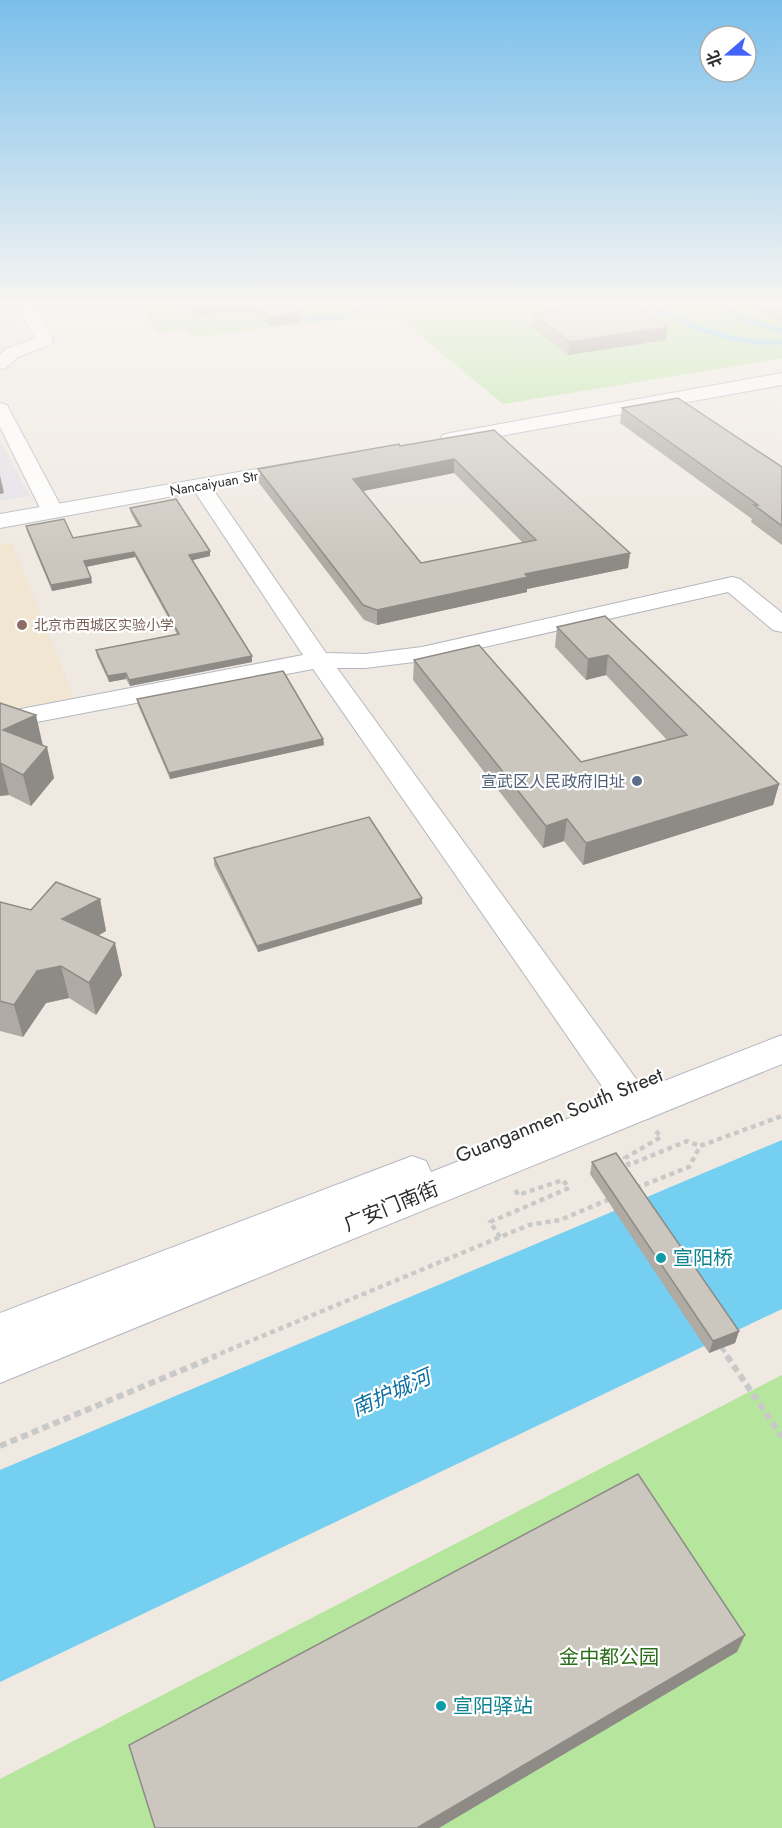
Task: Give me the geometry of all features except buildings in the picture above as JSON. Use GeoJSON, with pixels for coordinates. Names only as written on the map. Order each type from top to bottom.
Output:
{"type":"FeatureCollection","features":[{"type":"Feature","properties":{"kind":"street"},"geometry":{"type":"LineString","coordinates":[[434,442],[720,390]]}},
{"type":"Feature","properties":{"kind":"street"},"geometry":{"type":"LineString","coordinates":[[0,409],[53,512]]}},
{"type":"Feature","properties":{"kind":"street","name":"Nancaiyuan Str"},"geometry":{"type":"LineString","coordinates":[[0,521],[318,464]]}},
{"type":"Feature","properties":{"kind":"street"},"geometry":{"type":"LineString","coordinates":[[201,486],[319,660],[639,1109]]}},
{"type":"Feature","properties":{"kind":"street"},"geometry":{"type":"LineString","coordinates":[[0,721],[319,660],[365,661],[422,654],[732,584],[782,625]]}},
{"type":"Feature","properties":{"kind":"street","name":"Guanganmen South Street"},"geometry":{"type":"LineString","coordinates":[[0,1333],[639,1109],[782,1027]]}},
{"type":"Feature","properties":{"kind":"street","name":"广安门南街"},"geometry":{"type":"LineString","coordinates":[[0,1362],[639,1109],[782,1049]]}},
{"type":"Feature","properties":{"kind":"path"},"geometry":{"type":"LineString","coordinates":[[639,1109],[661,1137],[625,1158],[628,1165],[687,1141],[700,1146],[782,1116]]}},
{"type":"Feature","properties":{"kind":"path"},"geometry":{"type":"LineString","coordinates":[[624,1193],[689,1167],[700,1146]]}},
{"type":"Feature","properties":{"kind":"path"},"geometry":{"type":"LineString","coordinates":[[0,1446],[529,1225],[560,1220],[614,1198]]}},
{"type":"Feature","properties":{"kind":"path"},"geometry":{"type":"LineString","coordinates":[[722,1348],[782,1437]]}},
{"type":"Feature","properties":{"kind":"shaded area"},"geometry":{"type":"Polygon","coordinates":[[[0,440],[30,496],[0,501],[0,440]]]}},
{"type":"Feature","properties":{"kind":"shaded area","name":"北京市西城区实验小学"},"geometry":{"type":"Polygon","coordinates":[[[12,543],[77,705],[0,721],[0,545],[12,543]]]}},
{"type":"Feature","properties":{"kind":"green space"},"geometry":{"type":"Polygon","coordinates":[[[486,390],[586,390],[503,404],[486,390]]]}},
{"type":"Feature","properties":{"kind":"green space","name":"金中都公园"},"geometry":{"type":"Polygon","coordinates":[[[782,1375],[782,1828],[0,1828],[0,1779],[782,1375]]]}},
{"type":"Feature","properties":{"kind":"water","name":"南护城河"},"geometry":{"type":"Polygon","coordinates":[[[782,1140],[782,1309],[0,1682],[0,1470],[782,1140]]]}},
{"type":"Feature","properties":{"kind":"place","name":"北京市西城区实验小学"},"geometry":{"type":"Point","coordinates":[22,625]}},
{"type":"Feature","properties":{"kind":"place","name":"宣武区人民政府旧址"},"geometry":{"type":"Point","coordinates":[637,781]}},
{"type":"Feature","properties":{"kind":"place","name":"宣阳桥"},"geometry":{"type":"Point","coordinates":[661,1258]}},
{"type":"Feature","properties":{"kind":"place","name":"宣阳驿站"},"geometry":{"type":"Point","coordinates":[441,1706]}}]}
